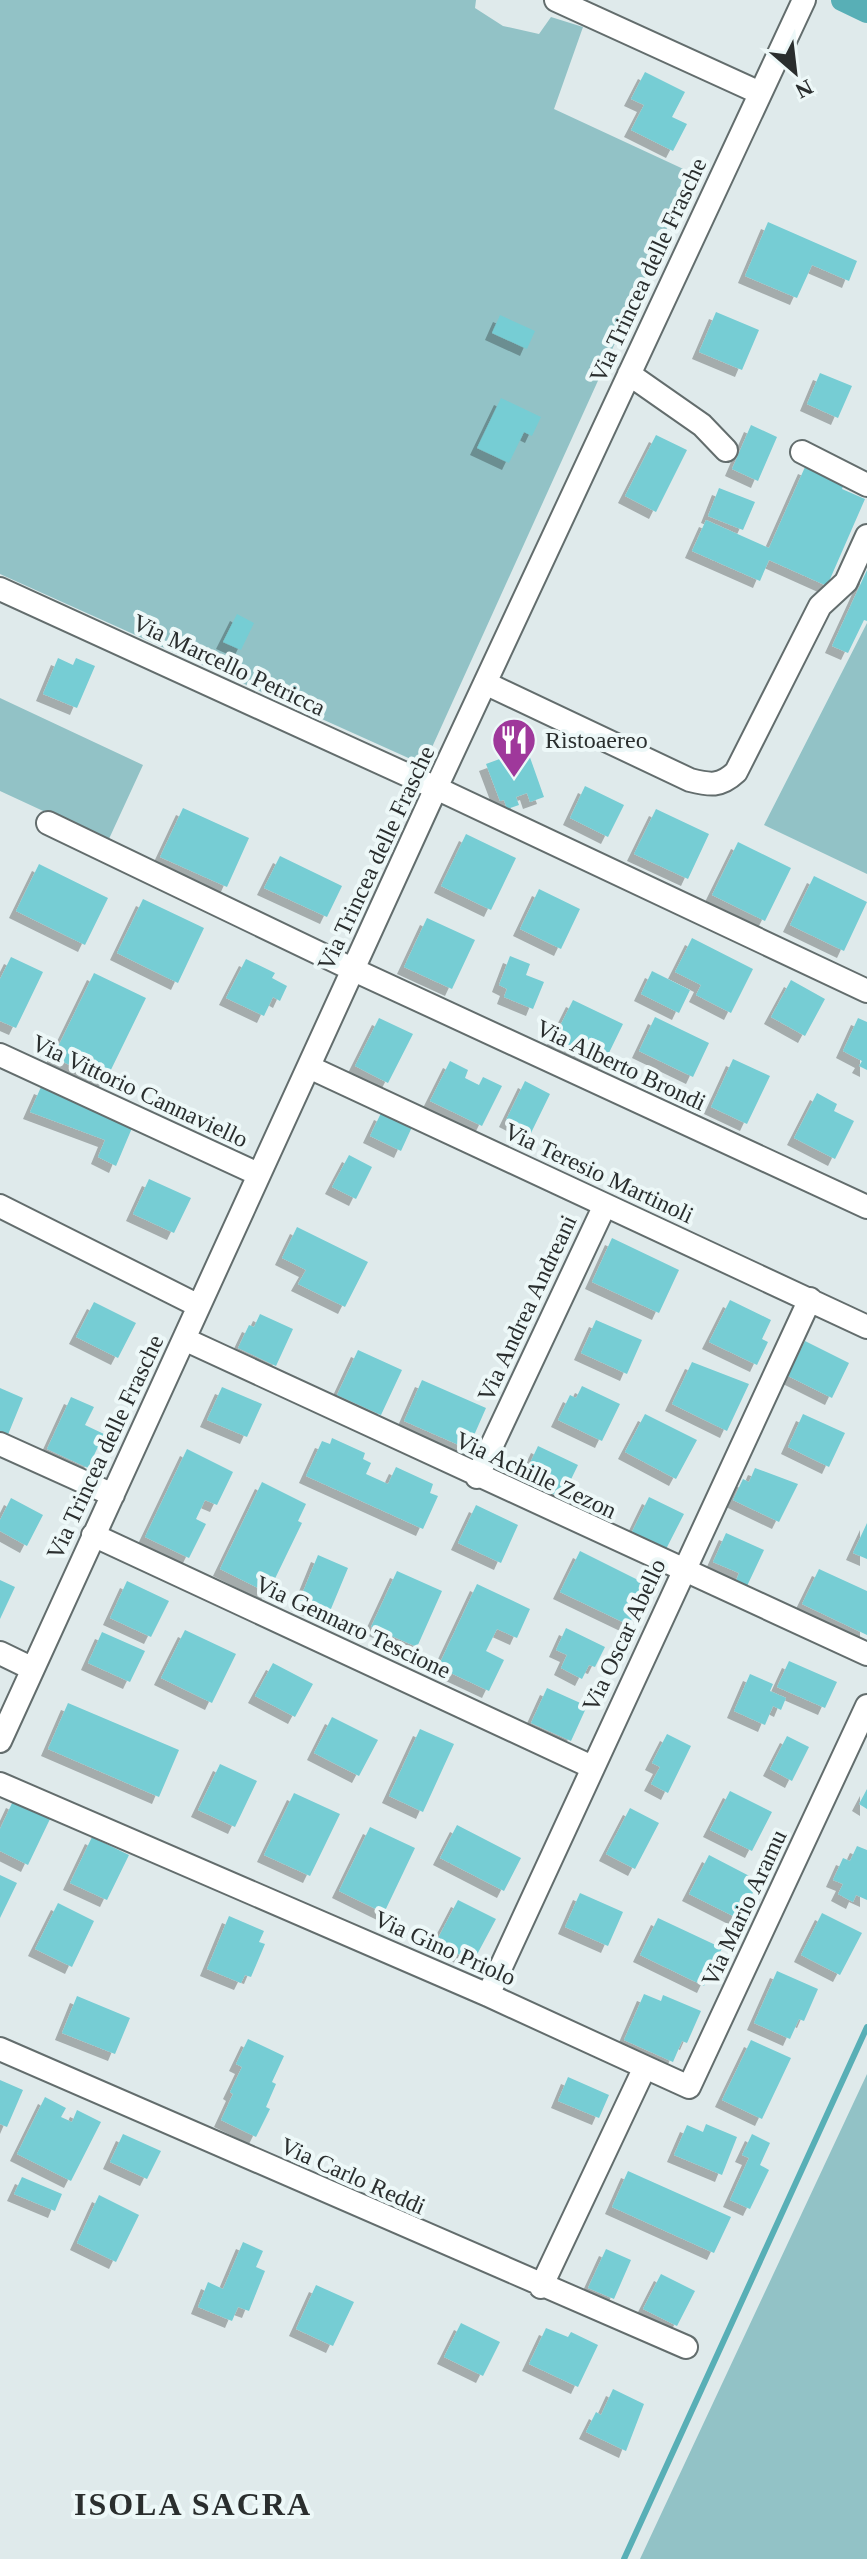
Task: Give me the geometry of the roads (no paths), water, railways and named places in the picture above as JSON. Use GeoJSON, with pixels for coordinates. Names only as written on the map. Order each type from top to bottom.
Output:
{"type":"FeatureCollection","features":[{"type":"Feature","properties":{"kind":"street"},"geometry":{"type":"LineString","coordinates":[[556,0],[760,93]]}},
{"type":"Feature","properties":{"kind":"street","name":"Via Trincea delle Frasche"},"geometry":{"type":"LineString","coordinates":[[0,1741],[436,788],[802,3]]}},
{"type":"Feature","properties":{"kind":"street"},"geometry":{"type":"LineString","coordinates":[[629,374],[702,425],[726,450]]}},
{"type":"Feature","properties":{"kind":"street"},"geometry":{"type":"LineString","coordinates":[[802,452],[867,485]]}},
{"type":"Feature","properties":{"kind":"street"},"geometry":{"type":"LineString","coordinates":[[485,683],[690,780],[709,785],[723,784],[736,772],[820,606],[846,582],[867,536]]}},
{"type":"Feature","properties":{"kind":"street","name":"Via Marcello Petricca"},"geometry":{"type":"LineString","coordinates":[[0,589],[436,788]]}},
{"type":"Feature","properties":{"kind":"street"},"geometry":{"type":"LineString","coordinates":[[436,788],[867,991]]}},
{"type":"Feature","properties":{"kind":"street","name":"Via Alberto Brondi"},"geometry":{"type":"LineString","coordinates":[[48,823],[354,970],[867,1207]]}},
{"type":"Feature","properties":{"kind":"street","name":"Via Vittorio Cannaviello"},"geometry":{"type":"LineString","coordinates":[[0,1055],[258,1174]]}},
{"type":"Feature","properties":{"kind":"street","name":"Via Teresio Martinoli"},"geometry":{"type":"LineString","coordinates":[[309,1067],[867,1327]]}},
{"type":"Feature","properties":{"kind":"street","name":"Via Andrea Andreani"},"geometry":{"type":"LineString","coordinates":[[477,1477],[605,1205]]}},
{"type":"Feature","properties":{"kind":"street"},"geometry":{"type":"LineString","coordinates":[[0,1206],[199,1306]]}},
{"type":"Feature","properties":{"kind":"street","name":"Via Oscar Abello"},"geometry":{"type":"LineString","coordinates":[[488,1995],[810,1299]]}},
{"type":"Feature","properties":{"kind":"street","name":"Via Achille Zezon"},"geometry":{"type":"LineString","coordinates":[[184,1339],[477,1477],[867,1654]]}},
{"type":"Feature","properties":{"kind":"street"},"geometry":{"type":"LineString","coordinates":[[0,1444],[113,1495]]}},
{"type":"Feature","properties":{"kind":"street","name":"Via Gennaro Tescione"},"geometry":{"type":"LineString","coordinates":[[93,1535],[592,1767]]}},
{"type":"Feature","properties":{"kind":"street"},"geometry":{"type":"LineString","coordinates":[[0,1653],[33,1669]]}},
{"type":"Feature","properties":{"kind":"street","name":"Via Mario Aramu"},"geometry":{"type":"LineString","coordinates":[[645,2067],[689,2087],[867,1706]]}},
{"type":"Feature","properties":{"kind":"street","name":"Via Gino Priolo"},"geometry":{"type":"LineString","coordinates":[[0,1784],[488,1995],[645,2067]]}},
{"type":"Feature","properties":{"kind":"street","name":"Via Carlo Reddi"},"geometry":{"type":"LineString","coordinates":[[0,2049],[541,2287],[686,2347]]}},
{"type":"Feature","properties":{"kind":"street"},"geometry":{"type":"LineString","coordinates":[[541,2287],[645,2067]]}},
{"type":"Feature","properties":{"kind":"waterway"},"geometry":{"type":"LineString","coordinates":[[842,0],[867,12]]}},
{"type":"Feature","properties":{"kind":"waterway"},"geometry":{"type":"LineString","coordinates":[[624,2559],[867,2027]]}},
{"type":"Feature","properties":{"kind":"place","name":"Ristoaereo"},"geometry":{"type":"Point","coordinates":[514,779]}},
{"type":"Feature","properties":{"kind":"district","name":"ISOLA SACRA"},"geometry":{"type":"Point","coordinates":[193,2504]}}]}
